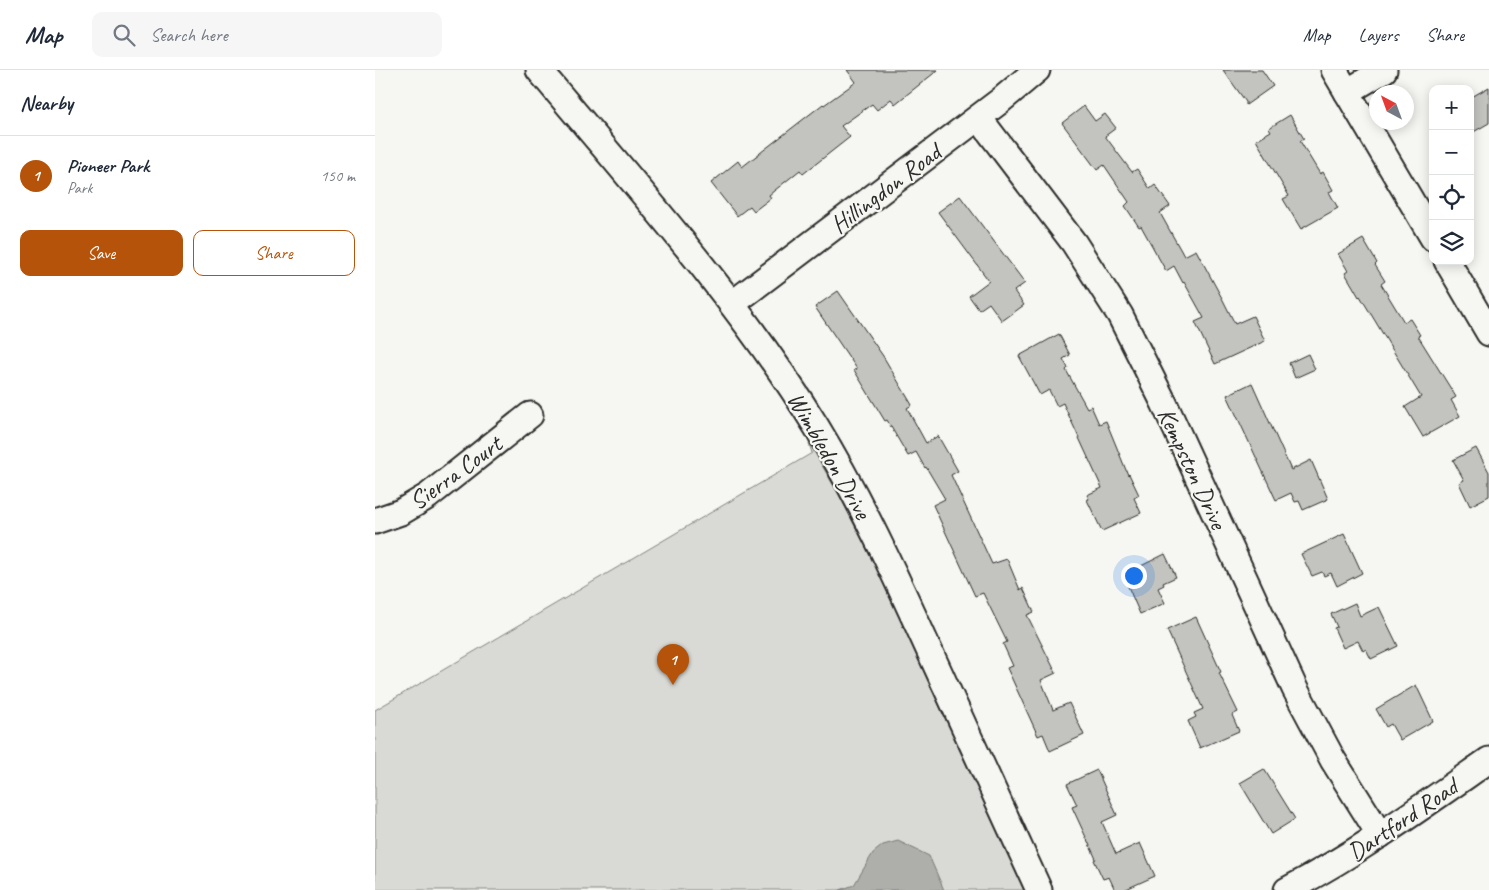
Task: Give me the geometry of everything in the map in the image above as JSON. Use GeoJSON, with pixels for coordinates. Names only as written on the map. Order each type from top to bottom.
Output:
{"type":"FeatureCollection","features":[{"type":"Feature","properties":{"kind":"street","name":"Wimbledon Drive"},"geometry":{"type":"LineString","coordinates":[[539,70],[697,259],[732,304],[816,426],[850,486],[899,584],[1039,890]]}},
{"type":"Feature","properties":{"kind":"street","name":"Hillingdon Road"},"geometry":{"type":"LineString","coordinates":[[732,304],[979,118],[1037,70]]}},
{"type":"Feature","properties":{"kind":"street"},"geometry":{"type":"LineString","coordinates":[[1334,70],[1429,231]]}},
{"type":"Feature","properties":{"kind":"street"},"geometry":{"type":"LineString","coordinates":[[1347,92],[1384,70]]}},
{"type":"Feature","properties":{"kind":"street","name":"Kempston Drive"},"geometry":{"type":"LineString","coordinates":[[979,118],[1078,248],[1120,315],[1154,381],[1277,653],[1305,710],[1344,779],[1381,835]]}},
{"type":"Feature","properties":{"kind":"street"},"geometry":{"type":"LineString","coordinates":[[1449,265],[1489,333]]}},
{"type":"Feature","properties":{"kind":"street","name":"Sierra Court"},"geometry":{"type":"LineString","coordinates":[[375,521],[401,512],[428,496],[530,415]]}},
{"type":"Feature","properties":{"kind":"street","name":"Dartford Road"},"geometry":{"type":"LineString","coordinates":[[1287,890],[1326,869],[1381,835],[1489,760]]}},
{"type":"Feature","properties":{"kind":"shaded area"},"geometry":{"type":"Polygon","coordinates":[[[809,443],[839,495],[876,567],[1024,890],[375,890],[375,710],[812,453],[809,443]]]}},
{"type":"Feature","properties":{"kind":"shaded area"},"geometry":{"type":"Polygon","coordinates":[[[898,841],[929,856],[944,890],[840,890],[854,885],[873,853],[883,845],[898,841]]]}},
{"type":"Feature","properties":{"kind":"building"},"geometry":{"type":"Polygon","coordinates":[[[847,70],[938,70],[895,104],[891,99],[877,110],[872,104],[841,126],[850,137],[803,174],[800,170],[769,195],[771,198],[754,211],[750,206],[737,216],[711,183],[738,161],[742,167],[823,104],[856,82],[847,70]]]}},
{"type":"Feature","properties":{"kind":"building"},"geometry":{"type":"Polygon","coordinates":[[[1223,70],[1262,70],[1273,86],[1246,105],[1246,102],[1223,70]]]}},
{"type":"Feature","properties":{"kind":"building"},"geometry":{"type":"Polygon","coordinates":[[[1489,87],[1489,123],[1474,132],[1474,130],[1474,96],[1489,87]]]}},
{"type":"Feature","properties":{"kind":"building"},"geometry":{"type":"Polygon","coordinates":[[[1084,106],[1095,121],[1105,114],[1116,128],[1105,136],[1132,172],[1137,169],[1150,189],[1155,185],[1170,206],[1160,213],[1184,256],[1196,250],[1235,324],[1253,316],[1265,341],[1215,364],[1195,322],[1204,318],[1174,266],[1166,271],[1141,226],[1139,227],[1125,206],[1129,202],[1104,165],[1097,170],[1062,123],[1084,106]]]}},
{"type":"Feature","properties":{"kind":"building"},"geometry":{"type":"Polygon","coordinates":[[[1290,115],[1304,139],[1300,141],[1320,174],[1323,172],[1333,190],[1329,192],[1338,208],[1301,229],[1283,199],[1289,196],[1256,140],[1271,131],[1269,128],[1290,115]]]}},
{"type":"Feature","properties":{"kind":"building"},"geometry":{"type":"Polygon","coordinates":[[[960,196],[1025,283],[1014,291],[1024,305],[1002,321],[989,303],[979,310],[969,296],[989,281],[938,212],[960,196]]]}},
{"type":"Feature","properties":{"kind":"building"},"geometry":{"type":"Polygon","coordinates":[[[1363,239],[1385,281],[1381,284],[1404,322],[1410,319],[1420,335],[1418,336],[1456,397],[1451,400],[1460,416],[1423,437],[1405,407],[1421,397],[1345,273],[1348,271],[1338,254],[1363,239]]]}},
{"type":"Feature","properties":{"kind":"building"},"geometry":{"type":"Polygon","coordinates":[[[838,291],[883,356],[912,405],[907,408],[926,443],[938,436],[958,471],[951,475],[992,564],[1007,559],[1020,590],[1023,588],[1034,612],[1027,615],[1056,673],[1041,680],[1053,710],[1069,703],[1084,735],[1050,751],[1043,734],[1038,736],[1007,668],[1013,666],[1003,644],[1007,642],[983,593],[975,596],[933,505],[945,499],[916,452],[908,456],[854,370],[857,369],[815,307],[838,291]]]}},
{"type":"Feature","properties":{"kind":"building"},"geometry":{"type":"Polygon","coordinates":[[[1059,334],[1070,355],[1063,359],[1068,368],[1066,370],[1087,408],[1091,406],[1099,424],[1106,421],[1128,475],[1139,495],[1134,498],[1141,513],[1102,531],[1087,500],[1089,499],[1087,495],[1102,488],[1063,403],[1057,406],[1049,390],[1040,395],[1019,356],[1059,334]]]}},
{"type":"Feature","properties":{"kind":"building"},"geometry":{"type":"Polygon","coordinates":[[[1308,354],[1315,369],[1295,378],[1289,363],[1308,354]]]}},
{"type":"Feature","properties":{"kind":"building"},"geometry":{"type":"Polygon","coordinates":[[[1252,383],[1291,470],[1311,460],[1328,499],[1303,510],[1299,501],[1295,502],[1291,493],[1276,500],[1227,395],[1252,383]]]}},
{"type":"Feature","properties":{"kind":"building"},"geometry":{"type":"Polygon","coordinates":[[[1476,448],[1489,472],[1489,496],[1470,506],[1459,483],[1464,480],[1453,460],[1476,448]]]}},
{"type":"Feature","properties":{"kind":"building"},"geometry":{"type":"Polygon","coordinates":[[[1344,534],[1362,573],[1337,586],[1331,573],[1324,576],[1322,572],[1312,576],[1301,554],[1344,534]]]}},
{"type":"Feature","properties":{"kind":"building"},"geometry":{"type":"Polygon","coordinates":[[[1165,554],[1176,577],[1163,583],[1164,585],[1158,588],[1165,603],[1140,614],[1123,575],[1165,554]]]}},
{"type":"Feature","properties":{"kind":"building"},"geometry":{"type":"Polygon","coordinates":[[[1355,603],[1360,616],[1379,607],[1398,646],[1371,659],[1366,649],[1363,651],[1358,641],[1343,648],[1334,628],[1337,627],[1331,614],[1355,603]]]}},
{"type":"Feature","properties":{"kind":"building"},"geometry":{"type":"Polygon","coordinates":[[[1196,617],[1221,672],[1219,673],[1238,712],[1232,715],[1239,731],[1200,748],[1188,721],[1196,717],[1194,713],[1203,709],[1167,630],[1196,617]]]}},
{"type":"Feature","properties":{"kind":"building"},"geometry":{"type":"Polygon","coordinates":[[[1416,685],[1433,721],[1400,740],[1391,724],[1386,727],[1376,709],[1416,685]]]}},
{"type":"Feature","properties":{"kind":"building"},"geometry":{"type":"Polygon","coordinates":[[[1264,769],[1295,819],[1271,834],[1240,783],[1264,769]]]}},
{"type":"Feature","properties":{"kind":"building"},"geometry":{"type":"Polygon","coordinates":[[[1097,770],[1117,815],[1102,822],[1116,854],[1140,843],[1155,876],[1124,890],[1115,890],[1109,877],[1103,879],[1072,807],[1077,805],[1067,784],[1097,770]]]}},
{"type":"Feature","properties":{"kind":"place","name":"Pioneer Park"},"geometry":{"type":"Point","coordinates":[673,685]}}]}
